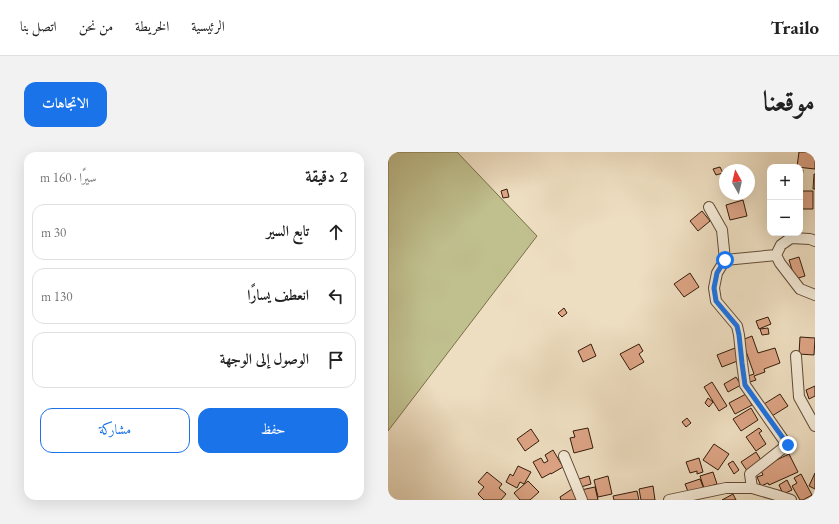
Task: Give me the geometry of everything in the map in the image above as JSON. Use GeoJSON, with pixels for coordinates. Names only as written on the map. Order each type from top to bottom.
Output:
{"type":"FeatureCollection","features":[{"type":"Feature","properties":{"kind":"street"},"geometry":{"type":"LineString","coordinates":[[710,207],[722,230],[725,260],[717,273],[714,288],[716,301],[737,326],[745,385],[788,445],[750,474],[752,488]]}},
{"type":"Feature","properties":{"kind":"street"},"geometry":{"type":"LineString","coordinates":[[776,255],[781,245],[791,238],[810,239],[815,241]]}},
{"type":"Feature","properties":{"kind":"street"},"geometry":{"type":"LineString","coordinates":[[725,260],[776,255]]}},
{"type":"Feature","properties":{"kind":"street"},"geometry":{"type":"LineString","coordinates":[[776,255],[780,264],[800,289],[815,295]]}},
{"type":"Feature","properties":{"kind":"street"},"geometry":{"type":"LineString","coordinates":[[796,356],[799,397],[815,426]]}},
{"type":"Feature","properties":{"kind":"street"},"geometry":{"type":"LineString","coordinates":[[564,456],[582,500]]}},
{"type":"Feature","properties":{"kind":"street"},"geometry":{"type":"LineString","coordinates":[[669,500],[709,496],[726,488],[752,488],[776,494],[791,500]]}},
{"type":"Feature","properties":{"kind":"shaded area"},"geometry":{"type":"Polygon","coordinates":[[[388,152],[457,152],[537,236],[388,431],[388,152]]]}},
{"type":"Feature","properties":{"kind":"building"},"geometry":{"type":"Polygon","coordinates":[[[799,152],[815,152],[815,169],[803,168],[803,164],[797,164],[799,152]]]}},
{"type":"Feature","properties":{"kind":"building"},"geometry":{"type":"Polygon","coordinates":[[[719,167],[719,174],[716,175],[713,169],[719,167]]]}},
{"type":"Feature","properties":{"kind":"building"},"geometry":{"type":"Polygon","coordinates":[[[814,174],[815,189],[813,189],[814,174]]]}},
{"type":"Feature","properties":{"kind":"building"},"geometry":{"type":"Polygon","coordinates":[[[507,189],[509,197],[503,198],[501,191],[507,189]]]}},
{"type":"Feature","properties":{"kind":"building"},"geometry":{"type":"Polygon","coordinates":[[[803,191],[813,191],[813,209],[803,209],[803,191]]]}},
{"type":"Feature","properties":{"kind":"building"},"geometry":{"type":"Polygon","coordinates":[[[743,200],[747,216],[730,220],[726,205],[743,200]]]}},
{"type":"Feature","properties":{"kind":"building"},"geometry":{"type":"Polygon","coordinates":[[[702,211],[710,221],[698,231],[690,221],[702,211]]]}},
{"type":"Feature","properties":{"kind":"building"},"geometry":{"type":"Polygon","coordinates":[[[799,257],[805,276],[795,279],[789,260],[799,257]]]}},
{"type":"Feature","properties":{"kind":"building"},"geometry":{"type":"Polygon","coordinates":[[[690,273],[699,287],[684,297],[674,284],[690,273]]]}},
{"type":"Feature","properties":{"kind":"building"},"geometry":{"type":"Polygon","coordinates":[[[564,308],[567,313],[562,317],[558,313],[564,308]]]}},
{"type":"Feature","properties":{"kind":"building"},"geometry":{"type":"Polygon","coordinates":[[[768,317],[771,324],[759,329],[756,321],[768,317]]]}},
{"type":"Feature","properties":{"kind":"building"},"geometry":{"type":"Polygon","coordinates":[[[768,328],[769,334],[762,335],[760,329],[768,328]]]}},
{"type":"Feature","properties":{"kind":"building"},"geometry":{"type":"Polygon","coordinates":[[[752,336],[758,353],[775,348],[780,363],[764,369],[765,372],[754,376],[756,380],[750,382],[748,376],[754,374],[742,340],[752,336]]]}},
{"type":"Feature","properties":{"kind":"building"},"geometry":{"type":"Polygon","coordinates":[[[800,337],[815,338],[814,355],[799,354],[800,337]]]}},
{"type":"Feature","properties":{"kind":"building"},"geometry":{"type":"Polygon","coordinates":[[[591,344],[596,356],[583,362],[578,351],[591,344]]]}},
{"type":"Feature","properties":{"kind":"building"},"geometry":{"type":"Polygon","coordinates":[[[639,344],[643,351],[639,354],[644,362],[630,370],[620,354],[639,344]]]}},
{"type":"Feature","properties":{"kind":"building"},"geometry":{"type":"Polygon","coordinates":[[[735,348],[740,360],[722,367],[717,355],[735,348]]]}},
{"type":"Feature","properties":{"kind":"building"},"geometry":{"type":"Polygon","coordinates":[[[736,377],[741,385],[728,392],[724,384],[736,377]]]}},
{"type":"Feature","properties":{"kind":"building"},"geometry":{"type":"Polygon","coordinates":[[[712,382],[727,406],[719,411],[704,387],[712,382]]]}},
{"type":"Feature","properties":{"kind":"building"},"geometry":{"type":"Polygon","coordinates":[[[815,386],[815,396],[809,399],[806,390],[815,386]]]}},
{"type":"Feature","properties":{"kind":"building"},"geometry":{"type":"Polygon","coordinates":[[[746,394],[752,405],[735,414],[729,403],[746,394]]]}},
{"type":"Feature","properties":{"kind":"building"},"geometry":{"type":"Polygon","coordinates":[[[780,394],[788,406],[772,416],[764,404],[780,394]]]}},
{"type":"Feature","properties":{"kind":"building"},"geometry":{"type":"Polygon","coordinates":[[[708,398],[713,402],[709,407],[705,403],[708,398]]]}},
{"type":"Feature","properties":{"kind":"building"},"geometry":{"type":"Polygon","coordinates":[[[751,408],[758,420],[741,431],[733,419],[751,408]]]}},
{"type":"Feature","properties":{"kind":"building"},"geometry":{"type":"Polygon","coordinates":[[[687,418],[691,423],[686,427],[682,422],[687,418]]]}},
{"type":"Feature","properties":{"kind":"building"},"geometry":{"type":"Polygon","coordinates":[[[588,428],[593,448],[574,453],[570,438],[575,437],[573,431],[588,428]]]}},
{"type":"Feature","properties":{"kind":"building"},"geometry":{"type":"Polygon","coordinates":[[[759,428],[762,431],[759,433],[766,444],[756,451],[746,437],[759,428]]]}},
{"type":"Feature","properties":{"kind":"building"},"geometry":{"type":"Polygon","coordinates":[[[531,429],[539,441],[525,451],[517,439],[531,429]]]}},
{"type":"Feature","properties":{"kind":"building"},"geometry":{"type":"Polygon","coordinates":[[[714,444],[729,454],[718,470],[703,460],[714,444]]]}},
{"type":"Feature","properties":{"kind":"building"},"geometry":{"type":"Polygon","coordinates":[[[553,450],[563,467],[542,478],[533,462],[541,458],[544,463],[548,461],[545,455],[553,450]]]}},
{"type":"Feature","properties":{"kind":"building"},"geometry":{"type":"Polygon","coordinates":[[[756,452],[763,463],[748,472],[741,462],[756,452]]]}},
{"type":"Feature","properties":{"kind":"building"},"geometry":{"type":"Polygon","coordinates":[[[789,454],[798,472],[769,485],[768,483],[761,486],[757,477],[763,475],[760,468],[789,454]]]}},
{"type":"Feature","properties":{"kind":"building"},"geometry":{"type":"Polygon","coordinates":[[[699,458],[703,472],[697,474],[697,471],[690,473],[686,462],[699,458]]]}},
{"type":"Feature","properties":{"kind":"building"},"geometry":{"type":"Polygon","coordinates":[[[733,461],[739,470],[734,474],[728,464],[733,461]]]}},
{"type":"Feature","properties":{"kind":"building"},"geometry":{"type":"Polygon","coordinates":[[[518,466],[531,472],[524,484],[520,482],[517,488],[506,482],[510,474],[513,476],[518,466]]]}},
{"type":"Feature","properties":{"kind":"building"},"geometry":{"type":"Polygon","coordinates":[[[487,472],[502,484],[499,488],[506,494],[501,500],[484,500],[478,494],[484,487],[478,482],[487,472]]]}},
{"type":"Feature","properties":{"kind":"building"},"geometry":{"type":"Polygon","coordinates":[[[713,472],[717,484],[704,488],[700,476],[713,472]]]}},
{"type":"Feature","properties":{"kind":"building"},"geometry":{"type":"Polygon","coordinates":[[[815,473],[815,489],[809,486],[815,473]]]}},
{"type":"Feature","properties":{"kind":"building"},"geometry":{"type":"Polygon","coordinates":[[[801,474],[812,495],[803,500],[800,500],[792,486],[797,483],[794,478],[801,474]]]}},
{"type":"Feature","properties":{"kind":"building"},"geometry":{"type":"Polygon","coordinates":[[[589,476],[591,484],[578,488],[576,480],[589,476]]]}},
{"type":"Feature","properties":{"kind":"building"},"geometry":{"type":"Polygon","coordinates":[[[608,476],[612,494],[598,497],[594,480],[608,476]]]}},
{"type":"Feature","properties":{"kind":"building"},"geometry":{"type":"Polygon","coordinates":[[[700,479],[704,489],[689,494],[685,484],[700,479]]]}},
{"type":"Feature","properties":{"kind":"building"},"geometry":{"type":"Polygon","coordinates":[[[787,480],[792,490],[783,494],[779,485],[787,480]]]}},
{"type":"Feature","properties":{"kind":"building"},"geometry":{"type":"Polygon","coordinates":[[[528,481],[539,492],[530,500],[520,500],[514,493],[528,481]]]}},
{"type":"Feature","properties":{"kind":"building"},"geometry":{"type":"Polygon","coordinates":[[[653,486],[655,500],[641,500],[639,489],[653,486]]]}},
{"type":"Feature","properties":{"kind":"building"},"geometry":{"type":"Polygon","coordinates":[[[595,487],[598,500],[584,500],[581,490],[595,487]]]}},
{"type":"Feature","properties":{"kind":"building"},"geometry":{"type":"Polygon","coordinates":[[[572,489],[579,500],[561,500],[560,497],[572,489]]]}},
{"type":"Feature","properties":{"kind":"building"},"geometry":{"type":"Polygon","coordinates":[[[637,491],[639,500],[614,500],[613,496],[637,491]]]}},
{"type":"Feature","properties":{"kind":"building"},"geometry":{"type":"Polygon","coordinates":[[[733,494],[736,500],[722,500],[733,494]]]}},
{"type":"Feature","properties":{"kind":"route"},"geometry":{"type":"LineString","coordinates":[[725,260],[717,273],[714,288],[716,301],[737,326],[745,385],[788,445]]}}]}
